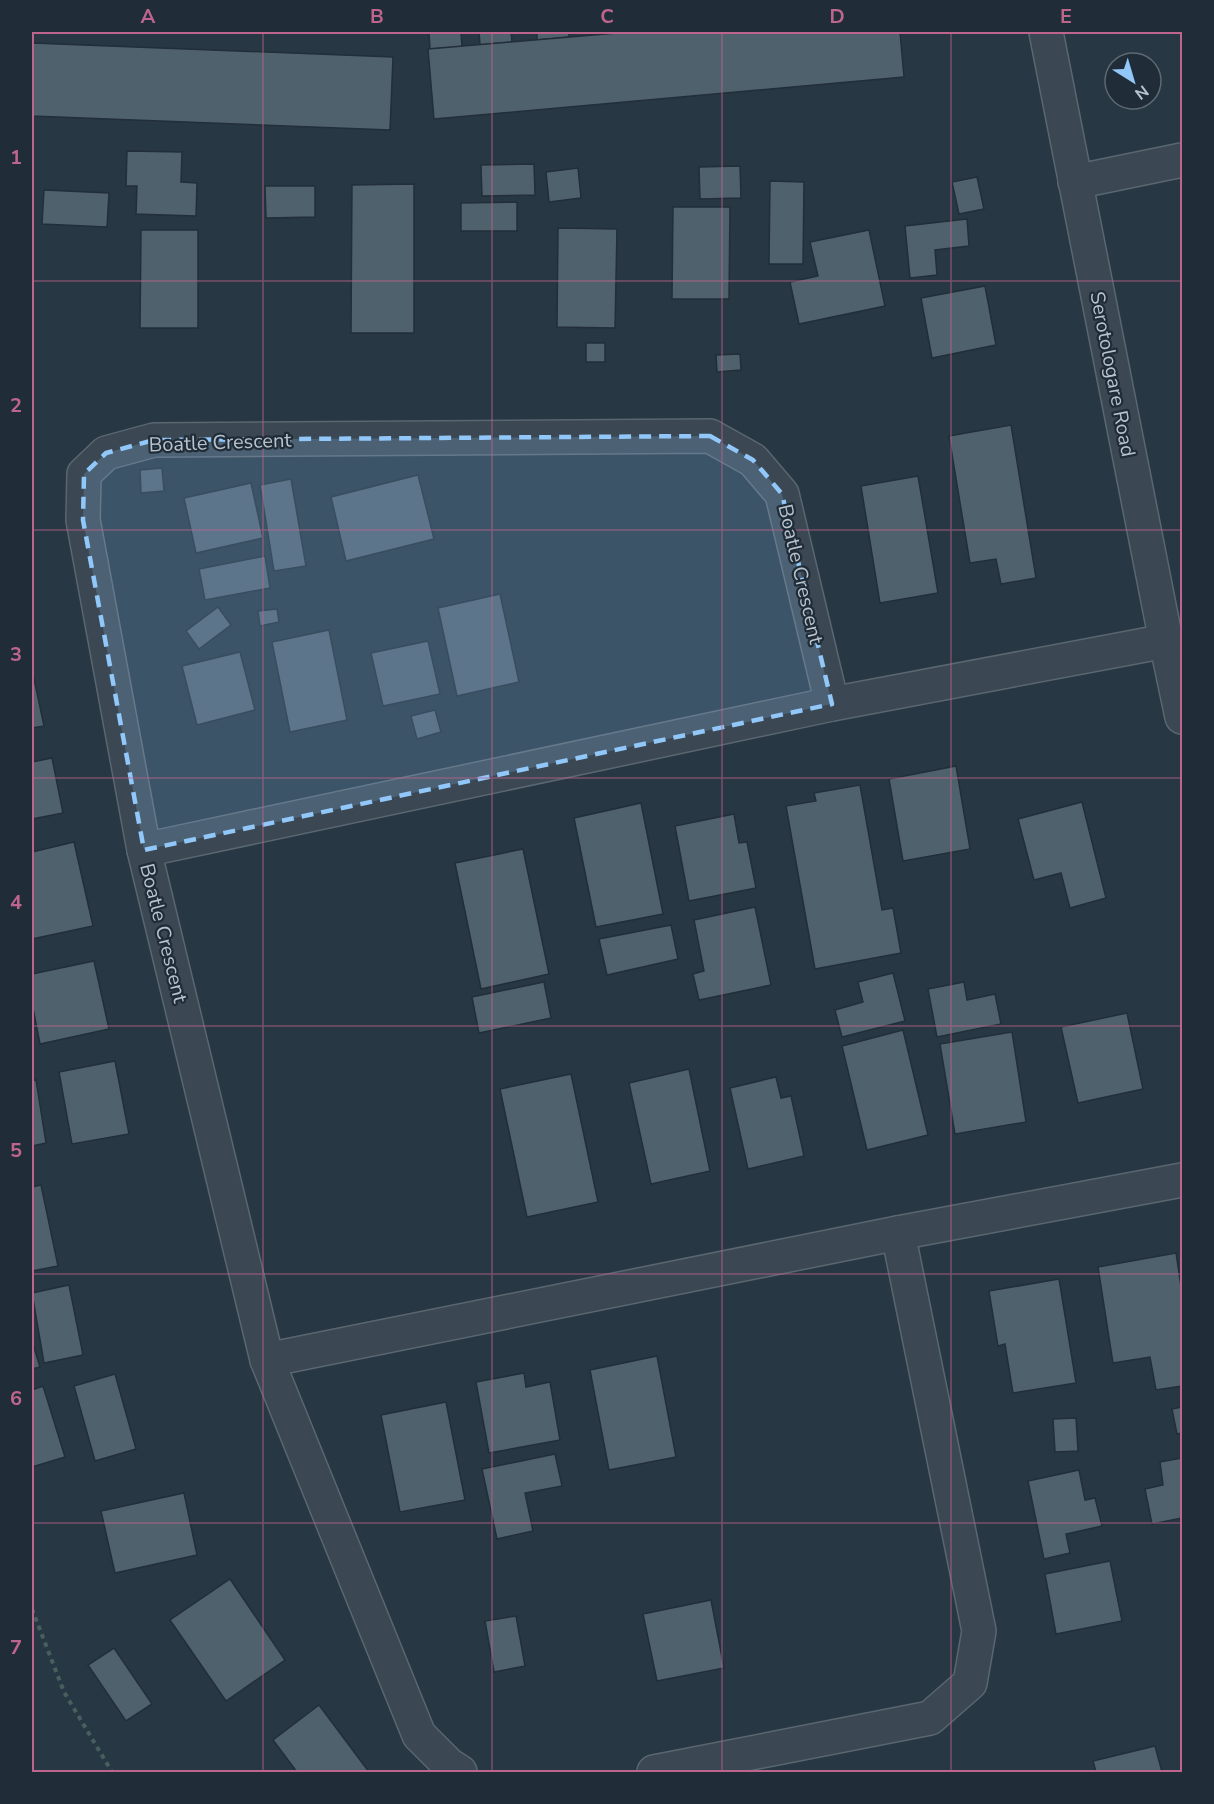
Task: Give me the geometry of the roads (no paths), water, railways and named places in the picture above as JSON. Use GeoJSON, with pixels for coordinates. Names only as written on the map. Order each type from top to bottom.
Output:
{"type":"FeatureCollection","features":[{"type":"Feature","properties":{"kind":"street","name":"Serotologare Road"},"geometry":{"type":"LineString","coordinates":[[1046,32],[1182,717]]}},
{"type":"Feature","properties":{"kind":"street"},"geometry":{"type":"LineString","coordinates":[[1075,182],[1182,160]]}},
{"type":"Feature","properties":{"kind":"street","name":"Boatle Crescent"},"geometry":{"type":"LineString","coordinates":[[460,1773],[419,1735],[267,1360],[144,850],[83,520],[84,474],[106,453],[154,440],[710,436],[753,460],[782,494],[832,704]]}},
{"type":"Feature","properties":{"kind":"street"},"geometry":{"type":"LineString","coordinates":[[144,850],[832,704],[1166,641]]}},
{"type":"Feature","properties":{"kind":"street"},"geometry":{"type":"LineString","coordinates":[[267,1360],[898,1233],[1182,1180]]}},
{"type":"Feature","properties":{"kind":"street"},"geometry":{"type":"LineString","coordinates":[[654,1773],[930,1718],[970,1683],[979,1631],[898,1233]]}}]}
